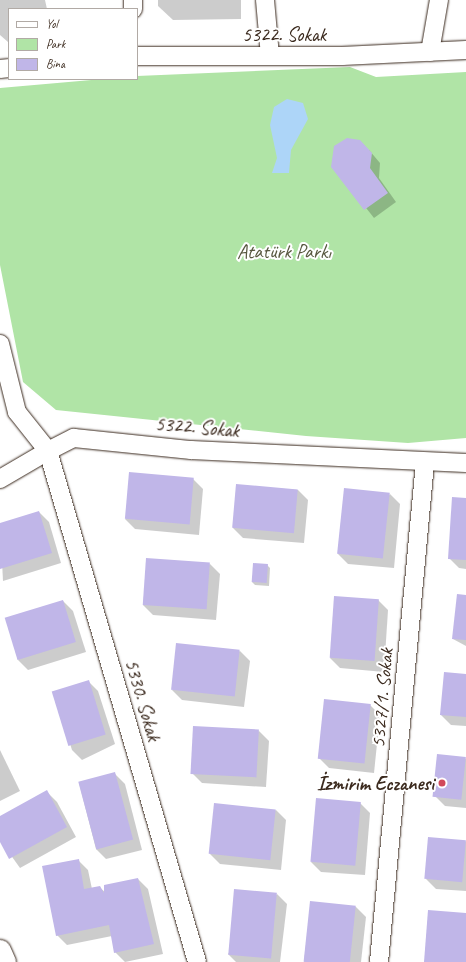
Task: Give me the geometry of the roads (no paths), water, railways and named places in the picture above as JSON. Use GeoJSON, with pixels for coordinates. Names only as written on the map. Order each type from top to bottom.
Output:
{"type":"FeatureCollection","features":[{"type":"Feature","properties":{"kind":"street"},"geometry":{"type":"LineString","coordinates":[[265,0],[270,56]]}},
{"type":"Feature","properties":{"kind":"street"},"geometry":{"type":"LineString","coordinates":[[430,52],[439,0]]}},
{"type":"Feature","properties":{"kind":"street","name":"5322. Sokak"},"geometry":{"type":"LineString","coordinates":[[138,56],[270,56],[466,50]]}},
{"type":"Feature","properties":{"kind":"street"},"geometry":{"type":"LineString","coordinates":[[0,344],[17,412],[48,451]]}},
{"type":"Feature","properties":{"kind":"street","name":"5322. Sokak"},"geometry":{"type":"LineString","coordinates":[[0,479],[48,451],[74,438],[191,450],[466,463]]}},
{"type":"Feature","properties":{"kind":"street","name":"5330. Sokak"},"geometry":{"type":"LineString","coordinates":[[48,451],[197,962]]}},
{"type":"Feature","properties":{"kind":"street","name":"5327/1. Sokak"},"geometry":{"type":"LineString","coordinates":[[379,962],[425,462]]}},
{"type":"Feature","properties":{"kind":"street"},"geometry":{"type":"LineString","coordinates":[[0,951],[6,962]]}},
{"type":"Feature","properties":{"kind":"water"},"geometry":{"type":"Polygon","coordinates":[[[287,99],[303,103],[308,119],[291,150],[289,173],[272,173],[277,158],[270,125],[274,107],[287,99]]]}},
{"type":"Feature","properties":{"kind":"place","name":"İzmirim Eczanesi"},"geometry":{"type":"Point","coordinates":[442,783]}},
{"type":"Feature","properties":{"kind":"park label","name":"Atatürk Parkı"},"geometry":{"type":"Point","coordinates":[284,251]}}]}
